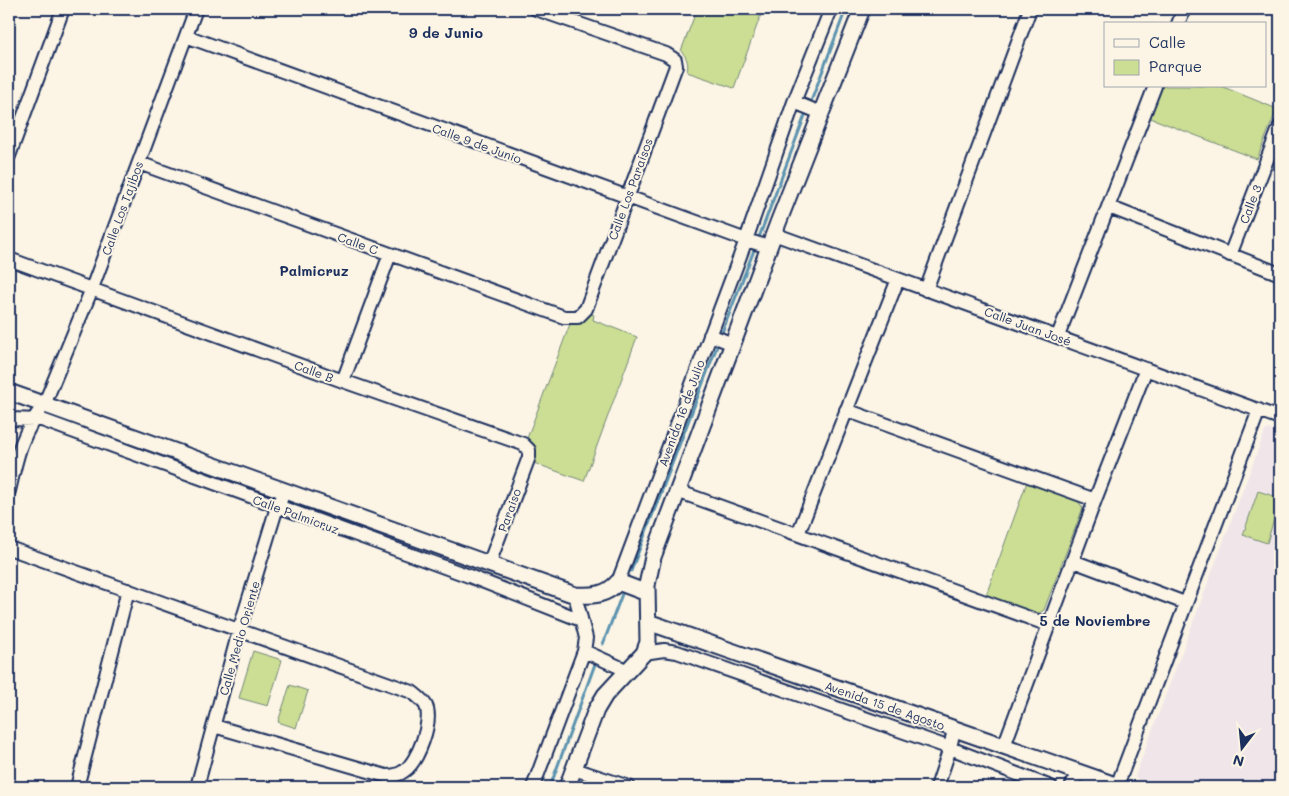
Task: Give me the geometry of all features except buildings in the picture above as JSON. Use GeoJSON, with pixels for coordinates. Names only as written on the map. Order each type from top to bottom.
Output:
{"type":"FeatureCollection","features":[{"type":"Feature","properties":{"kind":"street"},"geometry":{"type":"LineString","coordinates":[[9,156],[63,9]]}},
{"type":"Feature","properties":{"kind":"street","name":"Calle Los Tajibos"},"geometry":{"type":"LineString","coordinates":[[9,490],[20,446],[32,420],[44,405],[91,291],[196,9]]}},
{"type":"Feature","properties":{"kind":"street","name":"Calle Los Paraísos"},"geometry":{"type":"LineString","coordinates":[[536,9],[666,54],[674,58],[676,66],[586,309],[578,317]]}},
{"type":"Feature","properties":{"kind":"street","name":"Avenida 16 de Julio"},"geometry":{"type":"LineString","coordinates":[[630,587],[646,585],[652,557],[730,343],[761,242],[808,107],[830,9]]}},
{"type":"Feature","properties":{"kind":"street","name":"Avenida 16 de Julio"},"geometry":{"type":"LineString","coordinates":[[644,652],[648,642],[648,622],[630,587],[712,336],[761,242],[808,107],[862,9]]}},
{"type":"Feature","properties":{"kind":"street"},"geometry":{"type":"LineString","coordinates":[[926,290],[1030,9]]}},
{"type":"Feature","properties":{"kind":"street"},"geometry":{"type":"LineString","coordinates":[[1179,22],[1184,9]]}},
{"type":"Feature","properties":{"kind":"street","name":"Calle 9 de Junio"},"geometry":{"type":"LineString","coordinates":[[186,36],[628,196],[761,242]]}},
{"type":"Feature","properties":{"kind":"street"},"geometry":{"type":"LineString","coordinates":[[1058,336],[1154,88]]}},
{"type":"Feature","properties":{"kind":"street","name":"Calle 3"},"geometry":{"type":"LineString","coordinates":[[1230,255],[1277,142],[1280,126]]}},
{"type":"Feature","properties":{"kind":"street","name":"Calle C"},"geometry":{"type":"LineString","coordinates":[[139,164],[564,317],[578,317]]}},
{"type":"Feature","properties":{"kind":"street"},"geometry":{"type":"LineString","coordinates":[[1109,208],[1280,274]]}},
{"type":"Feature","properties":{"kind":"street","name":"Calle Juan José"},"geometry":{"type":"LineString","coordinates":[[761,242],[898,280],[1058,336],[1280,418]]}},
{"type":"Feature","properties":{"kind":"street"},"geometry":{"type":"LineString","coordinates":[[343,381],[390,254]]}},
{"type":"Feature","properties":{"kind":"street","name":"Calle B"},"geometry":{"type":"LineString","coordinates":[[9,259],[91,291],[523,444],[529,450],[528,457]]}},
{"type":"Feature","properties":{"kind":"street"},"geometry":{"type":"LineString","coordinates":[[798,534],[898,280]]}},
{"type":"Feature","properties":{"kind":"street"},"geometry":{"type":"LineString","coordinates":[[712,336],[730,343]]}},
{"type":"Feature","properties":{"kind":"street"},"geometry":{"type":"LineString","coordinates":[[1004,746],[1095,500],[1146,369]]}},
{"type":"Feature","properties":{"kind":"street","name":"Calle Palmicruz"},"geometry":{"type":"LineString","coordinates":[[9,392],[575,595]]}},
{"type":"Feature","properties":{"kind":"street"},"geometry":{"type":"LineString","coordinates":[[846,410],[1095,500]]}},
{"type":"Feature","properties":{"kind":"street"},"geometry":{"type":"LineString","coordinates":[[1119,787],[1259,410]]}},
{"type":"Feature","properties":{"kind":"street","name":"Calle Palmicruz"},"geometry":{"type":"LineString","coordinates":[[9,418],[42,420],[469,576],[581,620]]}},
{"type":"Feature","properties":{"kind":"street","name":"Paraiso"},"geometry":{"type":"LineString","coordinates":[[489,564],[528,457]]}},
{"type":"Feature","properties":{"kind":"street","name":"Calle Medio Oriente"},"geometry":{"type":"LineString","coordinates":[[197,787],[239,631],[277,507],[286,491]]}},
{"type":"Feature","properties":{"kind":"street"},"geometry":{"type":"LineString","coordinates":[[677,491],[1049,625]]}},
{"type":"Feature","properties":{"kind":"street"},"geometry":{"type":"LineString","coordinates":[[9,548],[412,692],[425,705],[427,712],[422,742],[410,766],[404,772],[386,776],[214,726]]}},
{"type":"Feature","properties":{"kind":"street"},"geometry":{"type":"LineString","coordinates":[[1073,561],[1186,603]]}},
{"type":"Feature","properties":{"kind":"street"},"geometry":{"type":"LineString","coordinates":[[533,787],[588,653],[575,595],[588,596],[601,594],[612,589],[630,587]]}},
{"type":"Feature","properties":{"kind":"street"},"geometry":{"type":"LineString","coordinates":[[78,787],[128,590]]}},
{"type":"Feature","properties":{"kind":"street","name":"Avenida 15 de Agosto"},"geometry":{"type":"LineString","coordinates":[[648,622],[1119,787]]}},
{"type":"Feature","properties":{"kind":"street","name":"Avenida 15 de Agosto"},"geometry":{"type":"LineString","coordinates":[[644,652],[664,650],[677,652],[950,748],[1051,787]]}},
{"type":"Feature","properties":{"kind":"street"},"geometry":{"type":"LineString","coordinates":[[567,787],[596,710],[605,695],[644,652]]}},
{"type":"Feature","properties":{"kind":"street"},"geometry":{"type":"LineString","coordinates":[[588,653],[628,671]]}},
{"type":"Feature","properties":{"kind":"street"},"geometry":{"type":"LineString","coordinates":[[937,787],[950,748],[954,729]]}},
{"type":"Feature","properties":{"kind":"street"},"geometry":{"type":"LineString","coordinates":[[574,769],[630,787]]}},
{"type":"Feature","properties":{"kind":"street"},"geometry":{"type":"LineString","coordinates":[[1071,787],[1078,772]]}},
{"type":"Feature","properties":{"kind":"shaded area"},"geometry":{"type":"Polygon","coordinates":[[[1269,429],[1280,433],[1280,787],[1159,787],[1138,780],[1135,776],[1265,431],[1269,429]]]}},
{"type":"Feature","properties":{"kind":"green space"},"geometry":{"type":"Polygon","coordinates":[[[697,9],[763,9],[734,88],[687,72],[687,61],[681,51],[697,9]]]}},
{"type":"Feature","properties":{"kind":"green space"},"geometry":{"type":"Polygon","coordinates":[[[1159,88],[1226,88],[1277,109],[1257,159],[1148,117],[1159,88]]]}},
{"type":"Feature","properties":{"kind":"green space"},"geometry":{"type":"Polygon","coordinates":[[[588,313],[594,315],[593,320],[637,337],[584,481],[531,462],[526,441],[570,324],[578,323],[588,313]]]}},
{"type":"Feature","properties":{"kind":"green space"},"geometry":{"type":"Polygon","coordinates":[[[1027,482],[1078,501],[1083,508],[1044,610],[1038,614],[986,595],[1027,482]]]}},
{"type":"Feature","properties":{"kind":"green space"},"geometry":{"type":"Polygon","coordinates":[[[1258,491],[1280,498],[1267,543],[1243,535],[1258,491]]]}},
{"type":"Feature","properties":{"kind":"green space"},"geometry":{"type":"Polygon","coordinates":[[[253,651],[282,660],[268,706],[239,698],[253,651]]]}},
{"type":"Feature","properties":{"kind":"green space"},"geometry":{"type":"Polygon","coordinates":[[[290,685],[308,691],[296,728],[278,722],[290,685]]]}},
{"type":"Feature","properties":{"kind":"waterway"},"geometry":{"type":"LineString","coordinates":[[810,104],[846,9]]}},
{"type":"Feature","properties":{"kind":"waterway"},"geometry":{"type":"LineString","coordinates":[[758,240],[807,110]]}},
{"type":"Feature","properties":{"kind":"waterway"},"geometry":{"type":"LineString","coordinates":[[721,335],[756,245]]}},
{"type":"Feature","properties":{"kind":"waterway"},"geometry":{"type":"LineString","coordinates":[[631,571],[719,341]]}},
{"type":"Feature","properties":{"kind":"waterway"},"geometry":{"type":"LineString","coordinates":[[603,644],[622,594]]}},
{"type":"Feature","properties":{"kind":"waterway"},"geometry":{"type":"LineString","coordinates":[[550,787],[595,664]]}},
{"type":"Feature","properties":{"kind":"district","name":"9 de Junio"},"geometry":{"type":"Point","coordinates":[446,32]}},
{"type":"Feature","properties":{"kind":"district","name":"Palmicruz"},"geometry":{"type":"Point","coordinates":[314,270]}},
{"type":"Feature","properties":{"kind":"district","name":"5 de Noviembre"},"geometry":{"type":"Point","coordinates":[1095,620]}}]}
